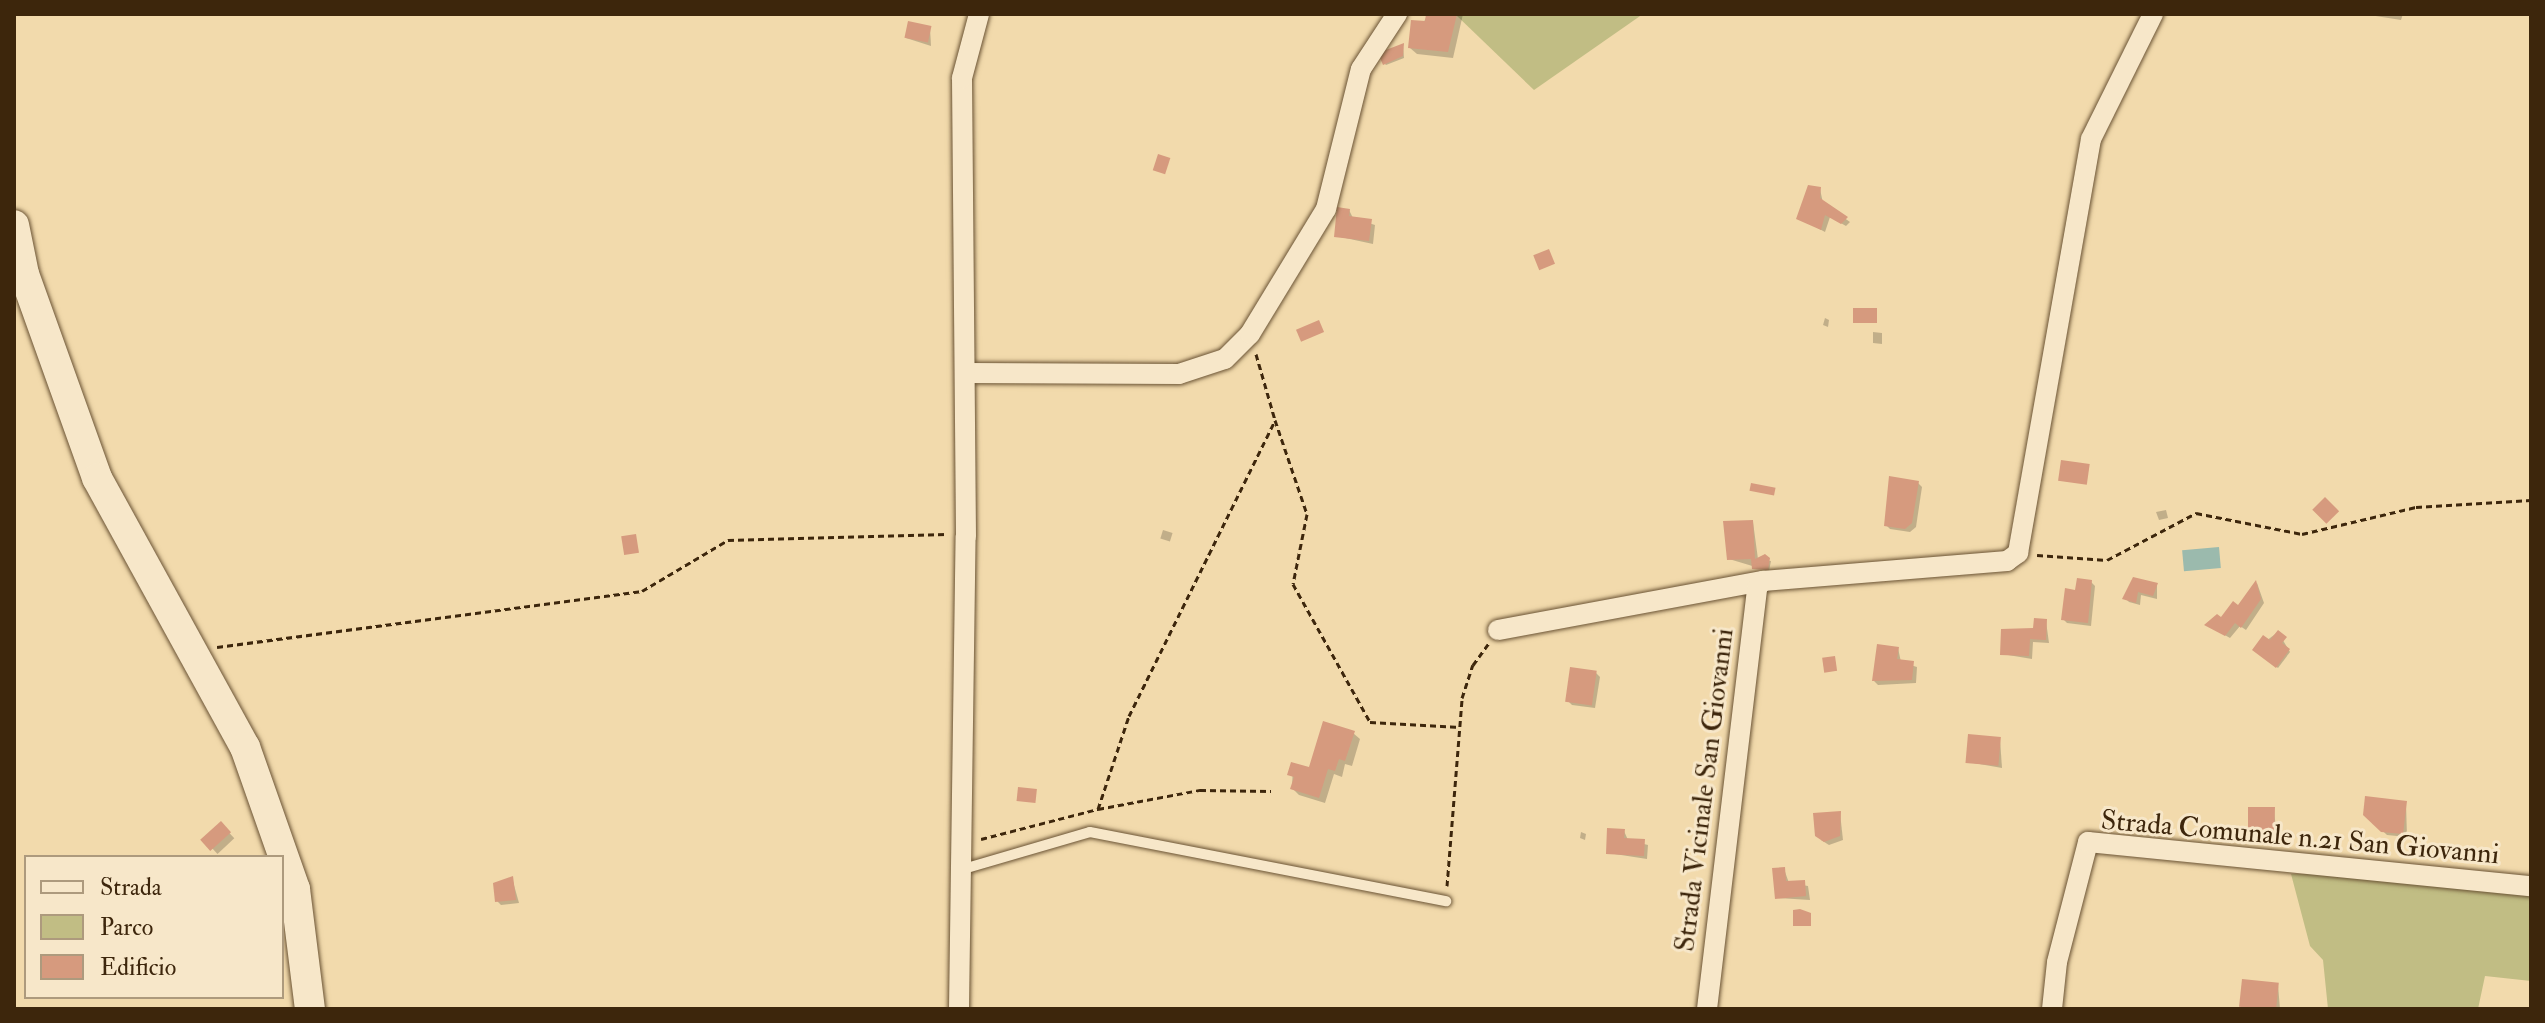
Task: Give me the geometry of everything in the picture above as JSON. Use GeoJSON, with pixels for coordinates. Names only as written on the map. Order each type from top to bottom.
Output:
{"type":"FeatureCollection","features":[{"type":"Feature","properties":{"kind":"street"},"geometry":{"type":"LineString","coordinates":[[959,1009],[957,845],[966,536],[962,78],[979,14]]}},
{"type":"Feature","properties":{"kind":"street"},"geometry":{"type":"LineString","coordinates":[[966,373],[1179,374],[1225,359],[1250,334],[1326,209],[1361,69],[1397,14]]}},
{"type":"Feature","properties":{"kind":"street"},"geometry":{"type":"LineString","coordinates":[[1498,630],[1763,581],[2007,561],[2018,553],[2091,139],[2153,14]]}},
{"type":"Feature","properties":{"kind":"street"},"geometry":{"type":"LineString","coordinates":[[14,225],[24,274],[97,478],[245,747],[283,855]]}},
{"type":"Feature","properties":{"kind":"street","name":"Strada Vicinale San Giovanni"},"geometry":{"type":"LineString","coordinates":[[1707,1009],[1757,587],[1763,581]]}},
{"type":"Feature","properties":{"kind":"street","name":"Strada Comunale n.21 San Giovanni"},"geometry":{"type":"LineString","coordinates":[[2052,1009],[2057,962],[2088,842],[2531,886]]}},
{"type":"Feature","properties":{"kind":"street"},"geometry":{"type":"LineString","coordinates":[[284,858],[295,889],[310,1009]]}},
{"type":"Feature","properties":{"kind":"lane"},"geometry":{"type":"LineString","coordinates":[[958,870],[1090,832],[1446,901]]}},
{"type":"Feature","properties":{"kind":"path"},"geometry":{"type":"LineString","coordinates":[[1250,334],[1307,514],[1293,584],[1370,722],[1460,727]]}},
{"type":"Feature","properties":{"kind":"path"},"geometry":{"type":"LineString","coordinates":[[1098,809],[1129,716],[1275,420]]}},
{"type":"Feature","properties":{"kind":"path"},"geometry":{"type":"LineString","coordinates":[[2018,553],[2107,560],[2196,513],[2302,534],[2416,507],[2531,500]]}},
{"type":"Feature","properties":{"kind":"path"},"geometry":{"type":"LineString","coordinates":[[194,655],[226,644],[364,631],[642,591],[728,540],[966,536]]}},
{"type":"Feature","properties":{"kind":"path"},"geometry":{"type":"LineString","coordinates":[[1446,901],[1460,727],[1473,665],[1498,630]]}},
{"type":"Feature","properties":{"kind":"path"},"geometry":{"type":"LineString","coordinates":[[957,845],[1098,809],[1200,790],[1271,791]]}},
{"type":"Feature","properties":{"kind":"green space"},"geometry":{"type":"Polygon","coordinates":[[[1455,14],[1643,14],[1534,90],[1455,14]]]}},
{"type":"Feature","properties":{"kind":"green space"},"geometry":{"type":"Polygon","coordinates":[[[2291,874],[2434,874],[2531,888],[2531,981],[2485,976],[2478,1009],[2328,1009],[2323,960],[2310,946],[2291,874]]]}},
{"type":"Feature","properties":{"kind":"shaded area"},"geometry":{"type":"Polygon","coordinates":[[[2219,547],[2221,568],[2184,571],[2182,550],[2219,547]]]}},
{"type":"Feature","properties":{"kind":"building"},"geometry":{"type":"Polygon","coordinates":[[[1426,14],[1457,14],[1448,52],[1408,48],[1411,20],[1425,21],[1426,14]]]}},
{"type":"Feature","properties":{"kind":"building"},"geometry":{"type":"Polygon","coordinates":[[[908,21],[931,26],[928,43],[904,38],[908,21]]]}},
{"type":"Feature","properties":{"kind":"building"},"geometry":{"type":"Polygon","coordinates":[[[1404,43],[1403,56],[1383,65],[1378,53],[1404,43]]]}},
{"type":"Feature","properties":{"kind":"building"},"geometry":{"type":"Polygon","coordinates":[[[1158,154],[1170,158],[1165,174],[1153,170],[1158,154]]]}},
{"type":"Feature","properties":{"kind":"building"},"geometry":{"type":"Polygon","coordinates":[[[1808,185],[1821,187],[1820,198],[1848,217],[1841,224],[1825,215],[1821,230],[1796,219],[1808,185]]]}},
{"type":"Feature","properties":{"kind":"building"},"geometry":{"type":"Polygon","coordinates":[[[1337,207],[1350,209],[1349,216],[1372,219],[1369,241],[1334,237],[1337,207]]]}},
{"type":"Feature","properties":{"kind":"building"},"geometry":{"type":"Polygon","coordinates":[[[1549,249],[1555,264],[1539,270],[1533,255],[1549,249]]]}},
{"type":"Feature","properties":{"kind":"building"},"geometry":{"type":"Polygon","coordinates":[[[1853,308],[1877,308],[1877,323],[1853,323],[1853,308]]]}},
{"type":"Feature","properties":{"kind":"building"},"geometry":{"type":"Polygon","coordinates":[[[1319,320],[1324,332],[1301,342],[1296,330],[1319,320]]]}},
{"type":"Feature","properties":{"kind":"building"},"geometry":{"type":"Polygon","coordinates":[[[2061,460],[2090,464],[2087,485],[2058,481],[2061,460]]]}},
{"type":"Feature","properties":{"kind":"building"},"geometry":{"type":"Polygon","coordinates":[[[1889,476],[1919,481],[1912,523],[1905,529],[1884,526],[1889,476]]]}},
{"type":"Feature","properties":{"kind":"building"},"geometry":{"type":"Polygon","coordinates":[[[1751,483],[1776,488],[1774,496],[1749,491],[1751,483]]]}},
{"type":"Feature","properties":{"kind":"building"},"geometry":{"type":"Polygon","coordinates":[[[2325,497],[2339,511],[2326,524],[2312,510],[2325,497]]]}},
{"type":"Feature","properties":{"kind":"building"},"geometry":{"type":"Polygon","coordinates":[[[1753,520],[1755,559],[1765,554],[1770,558],[1768,570],[1752,569],[1751,559],[1727,560],[1723,521],[1753,520]]]}},
{"type":"Feature","properties":{"kind":"building"},"geometry":{"type":"Polygon","coordinates":[[[636,534],[639,553],[624,555],[621,536],[636,534]]]}},
{"type":"Feature","properties":{"kind":"building"},"geometry":{"type":"Polygon","coordinates":[[[2133,577],[2158,583],[2153,596],[2138,592],[2136,603],[2122,599],[2133,577]]]}},
{"type":"Feature","properties":{"kind":"building"},"geometry":{"type":"Polygon","coordinates":[[[2077,578],[2092,580],[2088,623],[2061,620],[2065,588],[2075,590],[2077,578]]]}},
{"type":"Feature","properties":{"kind":"building"},"geometry":{"type":"Polygon","coordinates":[[[2256,580],[2261,599],[2241,628],[2235,623],[2225,636],[2204,625],[2217,614],[2221,617],[2233,601],[2238,605],[2256,580]]]}},
{"type":"Feature","properties":{"kind":"building"},"geometry":{"type":"Polygon","coordinates":[[[2034,618],[2047,619],[2046,640],[2030,639],[2029,656],[2000,655],[2001,629],[2033,628],[2034,618]]]}},
{"type":"Feature","properties":{"kind":"building"},"geometry":{"type":"Polygon","coordinates":[[[2278,630],[2287,637],[2282,643],[2290,649],[2276,668],[2252,650],[2263,635],[2270,640],[2278,630]]]}},
{"type":"Feature","properties":{"kind":"building"},"geometry":{"type":"Polygon","coordinates":[[[1877,644],[1899,647],[1897,659],[1914,661],[1912,680],[1872,681],[1877,644]]]}},
{"type":"Feature","properties":{"kind":"building"},"geometry":{"type":"Polygon","coordinates":[[[1835,656],[1837,671],[1824,673],[1822,658],[1835,656]]]}},
{"type":"Feature","properties":{"kind":"building"},"geometry":{"type":"Polygon","coordinates":[[[1570,667],[1597,671],[1592,705],[1565,702],[1570,667]]]}},
{"type":"Feature","properties":{"kind":"building"},"geometry":{"type":"Polygon","coordinates":[[[1323,721],[1355,731],[1345,761],[1339,759],[1335,771],[1328,769],[1319,798],[1290,789],[1294,777],[1287,775],[1291,762],[1309,767],[1323,721]]]}},
{"type":"Feature","properties":{"kind":"building"},"geometry":{"type":"Polygon","coordinates":[[[1968,734],[2001,737],[1998,766],[1965,763],[1968,734]]]}},
{"type":"Feature","properties":{"kind":"building"},"geometry":{"type":"Polygon","coordinates":[[[1018,787],[1037,789],[1035,803],[1017,801],[1018,787]]]}},
{"type":"Feature","properties":{"kind":"building"},"geometry":{"type":"Polygon","coordinates":[[[2365,796],[2407,801],[2403,834],[2381,832],[2363,815],[2365,796]]]}},
{"type":"Feature","properties":{"kind":"building"},"geometry":{"type":"Polygon","coordinates":[[[2248,807],[2275,807],[2274,836],[2248,830],[2248,807]]]}},
{"type":"Feature","properties":{"kind":"building"},"geometry":{"type":"Polygon","coordinates":[[[1841,811],[1840,836],[1824,842],[1815,836],[1813,813],[1841,811]]]}},
{"type":"Feature","properties":{"kind":"building"},"geometry":{"type":"Polygon","coordinates":[[[221,821],[231,832],[210,851],[200,840],[221,821]]]}},
{"type":"Feature","properties":{"kind":"building"},"geometry":{"type":"Polygon","coordinates":[[[1607,828],[1625,829],[1624,838],[1645,839],[1644,856],[1606,854],[1607,828]]]}},
{"type":"Feature","properties":{"kind":"building"},"geometry":{"type":"Polygon","coordinates":[[[1785,867],[1786,881],[1805,880],[1806,896],[1775,899],[1772,868],[1785,867]]]}},
{"type":"Feature","properties":{"kind":"building"},"geometry":{"type":"Polygon","coordinates":[[[513,876],[516,900],[495,902],[493,883],[513,876]]]}},
{"type":"Feature","properties":{"kind":"building"},"geometry":{"type":"Polygon","coordinates":[[[1793,910],[1811,913],[1811,926],[1793,926],[1793,910]]]}},
{"type":"Feature","properties":{"kind":"building"},"geometry":{"type":"Polygon","coordinates":[[[2242,979],[2279,983],[2276,1009],[2239,1007],[2242,979]]]}}]}
